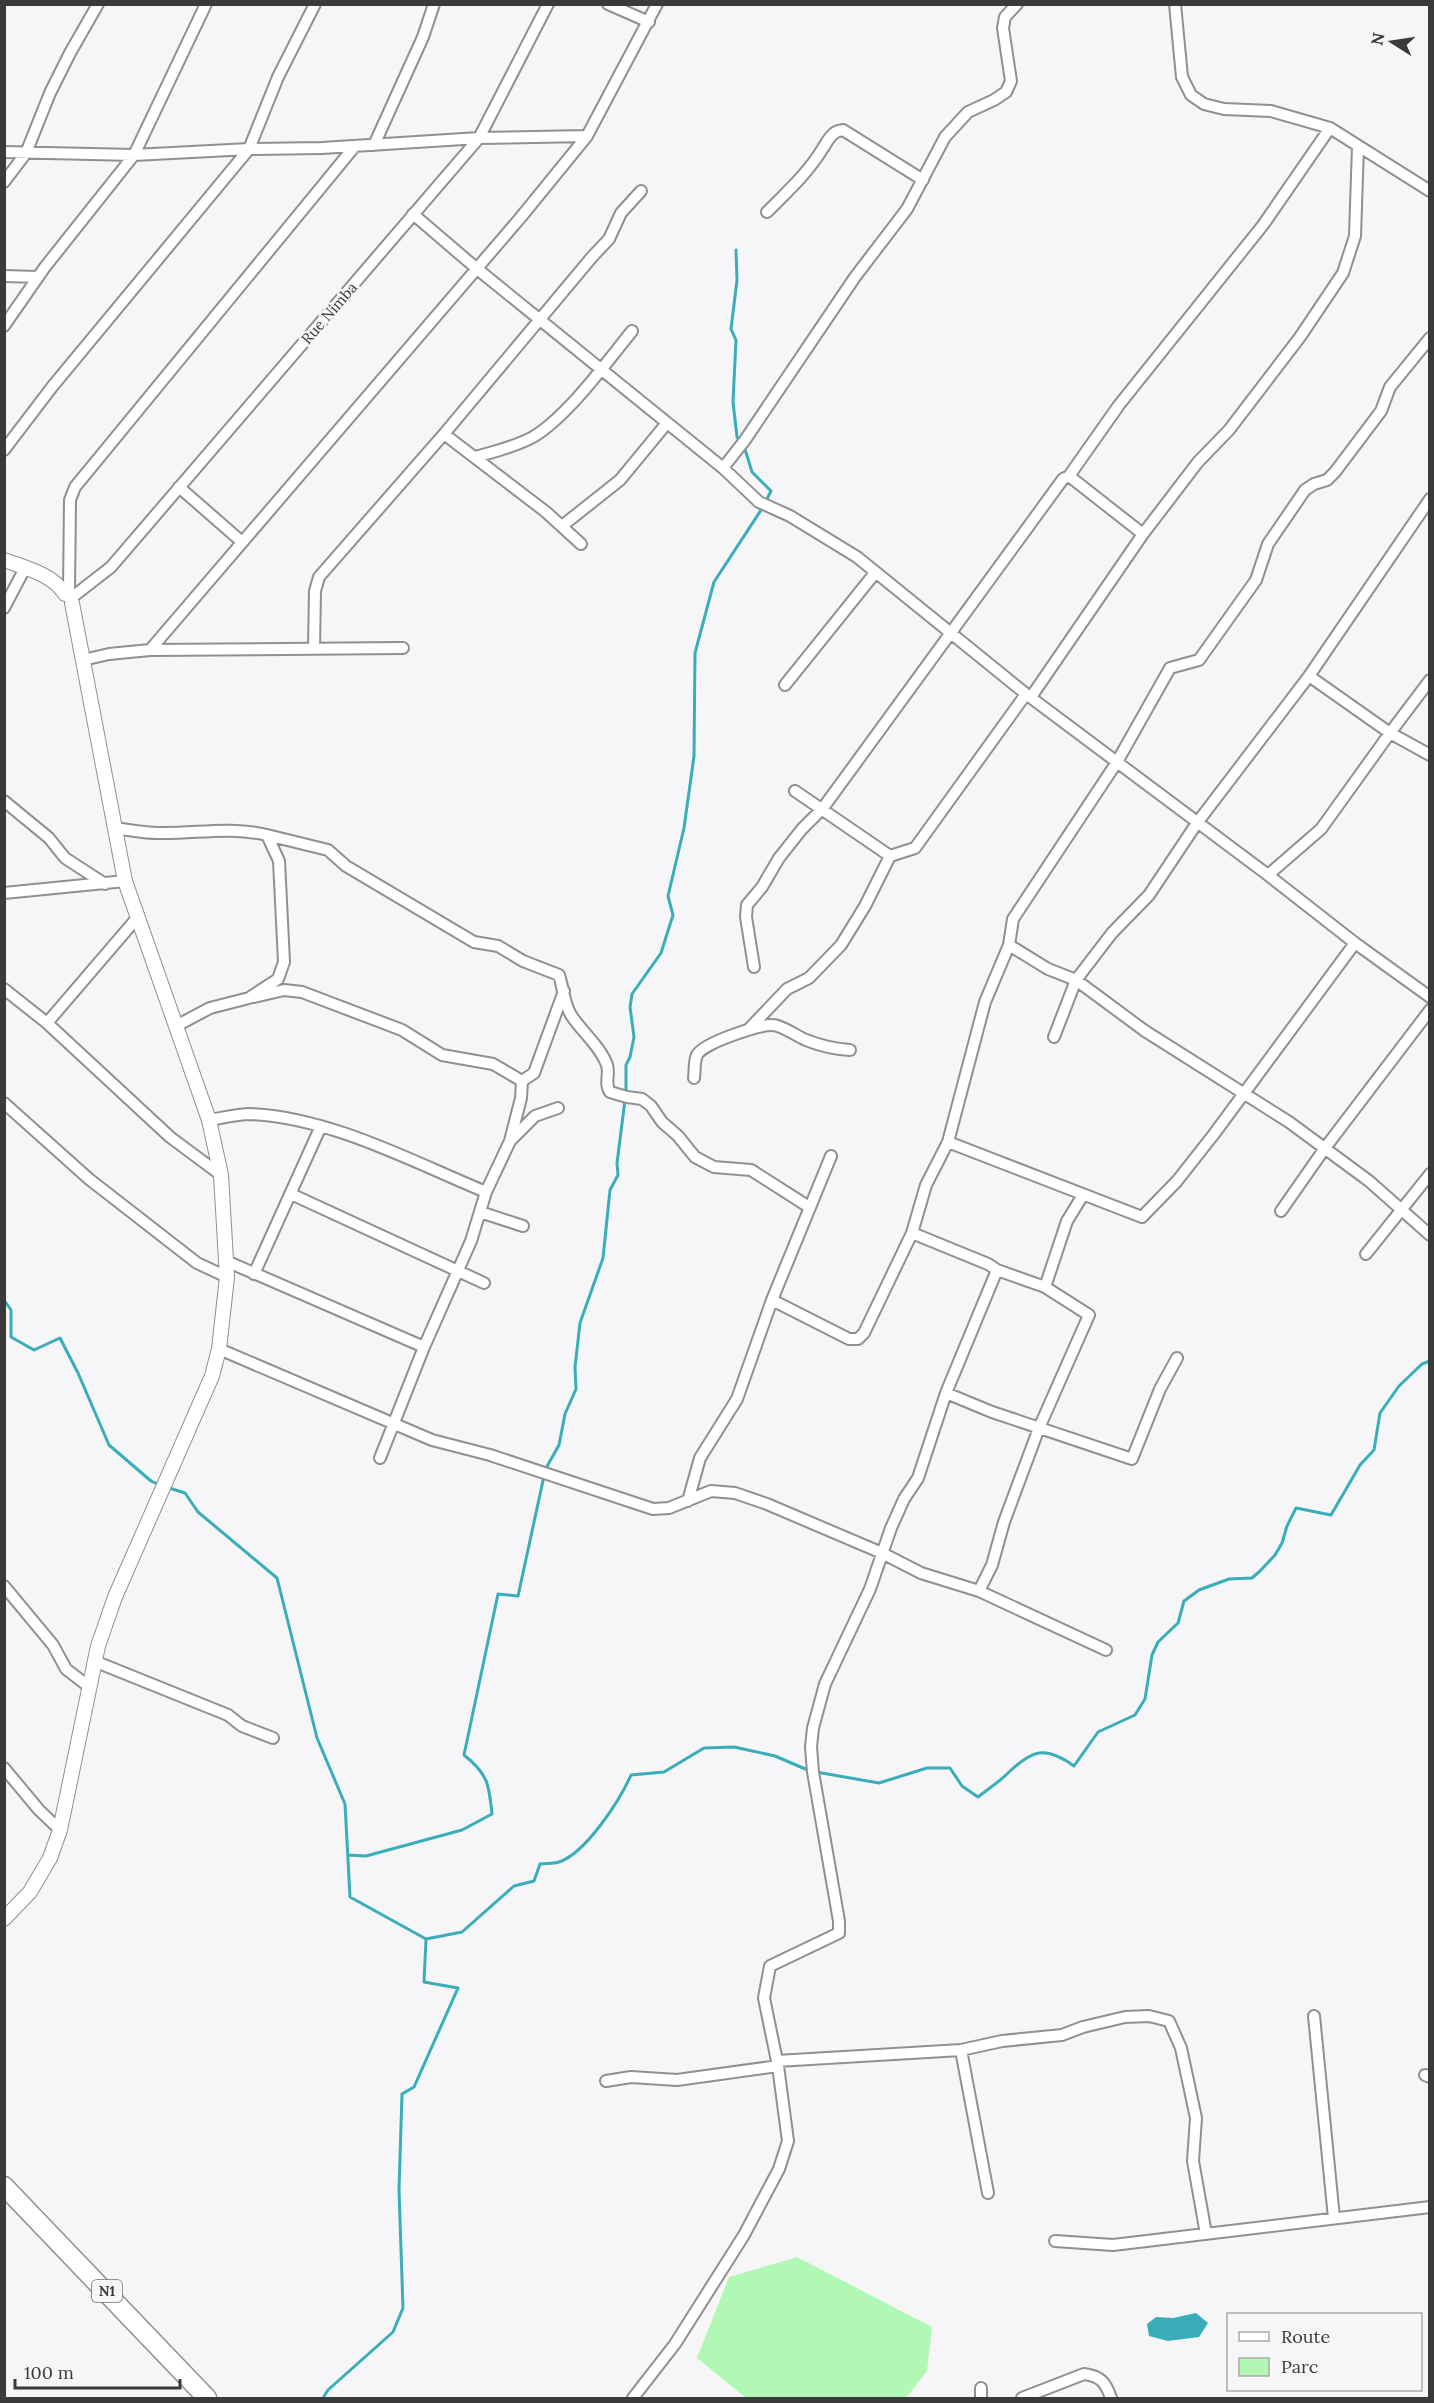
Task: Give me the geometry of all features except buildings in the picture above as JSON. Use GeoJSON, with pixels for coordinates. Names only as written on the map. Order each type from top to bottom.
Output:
{"type":"FeatureCollection","features":[{"type":"Feature","properties":{"kind":"highway","name":"N1"},"geometry":{"type":"LineString","coordinates":[[4,2186],[207,2398]]}},
{"type":"Feature","properties":{"kind":"street"},"geometry":{"type":"LineString","coordinates":[[4,182],[26,153],[60,73],[98,4]]}},
{"type":"Feature","properties":{"kind":"street"},"geometry":{"type":"LineString","coordinates":[[4,326],[38,277],[134,155],[206,4]]}},
{"type":"Feature","properties":{"kind":"street"},"geometry":{"type":"LineString","coordinates":[[4,450],[52,387],[249,149],[278,77],[315,4]]}},
{"type":"Feature","properties":{"kind":"street"},"geometry":{"type":"LineString","coordinates":[[374,145],[423,37],[434,4]]}},
{"type":"Feature","properties":{"kind":"street","name":"Rue Nimba"},"geometry":{"type":"LineString","coordinates":[[70,596],[111,567],[479,138],[548,4]]}},
{"type":"Feature","properties":{"kind":"street"},"geometry":{"type":"LineString","coordinates":[[608,4],[649,22]]}},
{"type":"Feature","properties":{"kind":"street"},"geometry":{"type":"LineString","coordinates":[[150,650],[521,217],[586,135],[657,4]]}},
{"type":"Feature","properties":{"kind":"street"},"geometry":{"type":"LineString","coordinates":[[723,468],[855,278],[907,209],[945,137],[968,112],[1006,92],[1011,81],[1003,28],[1005,17],[1017,4]]}},
{"type":"Feature","properties":{"kind":"street"},"geometry":{"type":"LineString","coordinates":[[1175,4],[1182,77],[1191,95],[1204,104],[1224,109],[1271,111],[1330,128],[1430,191]]}},
{"type":"Feature","properties":{"kind":"street"},"geometry":{"type":"LineString","coordinates":[[754,966],[746,917],[747,905],[762,887],[779,858],[802,829],[823,808],[1063,479],[1069,476],[1119,405],[1263,225],[1330,128]]}},
{"type":"Feature","properties":{"kind":"street"},"geometry":{"type":"LineString","coordinates":[[766,212],[814,164],[831,135],[837,130],[843,130],[923,180]]}},
{"type":"Feature","properties":{"kind":"street"},"geometry":{"type":"LineString","coordinates":[[4,152],[134,155],[586,135]]}},
{"type":"Feature","properties":{"kind":"street"},"geometry":{"type":"LineString","coordinates":[[4,1919],[30,1892],[50,1858],[60,1830],[94,1661],[115,1597],[212,1376],[219,1349],[227,1277],[221,1174],[209,1120],[125,881],[70,596],[70,500],[75,487],[355,146]]}},
{"type":"Feature","properties":{"kind":"street"},"geometry":{"type":"LineString","coordinates":[[748,1030],[787,989],[810,978],[841,945],[865,906],[890,856],[915,848],[1028,696],[1143,534],[1198,462],[1229,430],[1300,337],[1343,273],[1355,236],[1358,146]]}},
{"type":"Feature","properties":{"kind":"street"},"geometry":{"type":"LineString","coordinates":[[314,648],[315,591],[319,577],[609,239],[621,213],[641,191]]}},
{"type":"Feature","properties":{"kind":"street"},"geometry":{"type":"LineString","coordinates":[[413,214],[476,268],[723,468],[759,502],[790,516],[857,557],[1028,696],[1430,998]]}},
{"type":"Feature","properties":{"kind":"street"},"geometry":{"type":"LineString","coordinates":[[4,276],[38,277]]}},
{"type":"Feature","properties":{"kind":"street"},"geometry":{"type":"LineString","coordinates":[[476,457],[535,436],[562,412],[632,331]]}},
{"type":"Feature","properties":{"kind":"street"},"geometry":{"type":"LineString","coordinates":[[772,1300],[849,1339],[858,1339],[864,1333],[912,1233],[926,1185],[948,1142],[985,1002],[1009,945],[1013,919],[1117,762],[1170,668],[1199,660],[1256,580],[1268,544],[1305,490],[1327,480],[1335,472],[1381,411],[1390,387],[1430,338]]}},
{"type":"Feature","properties":{"kind":"street"},"geometry":{"type":"LineString","coordinates":[[562,526],[620,480],[667,423]]}},
{"type":"Feature","properties":{"kind":"street"},"geometry":{"type":"LineString","coordinates":[[444,434],[562,526],[581,544]]}},
{"type":"Feature","properties":{"kind":"street"},"geometry":{"type":"LineString","coordinates":[[1069,476],[1143,534]]}},
{"type":"Feature","properties":{"kind":"street"},"geometry":{"type":"LineString","coordinates":[[179,487],[242,542]]}},
{"type":"Feature","properties":{"kind":"street"},"geometry":{"type":"LineString","coordinates":[[1054,1037],[1076,980],[1112,933],[1149,895],[1197,823],[1309,676],[1430,499]]}},
{"type":"Feature","properties":{"kind":"street"},"geometry":{"type":"LineString","coordinates":[[4,560],[44,575],[60,585],[70,596]]}},
{"type":"Feature","properties":{"kind":"street"},"geometry":{"type":"LineString","coordinates":[[4,608],[25,568]]}},
{"type":"Feature","properties":{"kind":"street"},"geometry":{"type":"LineString","coordinates":[[785,685],[875,573]]}},
{"type":"Feature","properties":{"kind":"street"},"geometry":{"type":"LineString","coordinates":[[83,660],[109,654],[150,650],[403,648]]}},
{"type":"Feature","properties":{"kind":"street"},"geometry":{"type":"LineString","coordinates":[[1309,676],[1390,733],[1430,755]]}},
{"type":"Feature","properties":{"kind":"street"},"geometry":{"type":"LineString","coordinates":[[1268,875],[1321,829],[1430,680]]}},
{"type":"Feature","properties":{"kind":"street"},"geometry":{"type":"LineString","coordinates":[[795,791],[890,856]]}},
{"type":"Feature","properties":{"kind":"street"},"geometry":{"type":"LineString","coordinates":[[4,801],[49,838],[65,858],[105,884]]}},
{"type":"Feature","properties":{"kind":"street"},"geometry":{"type":"LineString","coordinates":[[115,828],[158,833],[250,831],[328,850],[346,866],[474,942],[498,946],[523,961],[559,975],[569,1012],[597,1048],[607,1066],[606,1086],[610,1092],[642,1099],[651,1106],[662,1122],[678,1136],[695,1157],[714,1167],[751,1170],[809,1207]]}},
{"type":"Feature","properties":{"kind":"street"},"geometry":{"type":"LineString","coordinates":[[249,998],[278,980],[284,962],[279,861],[267,835]]}},
{"type":"Feature","properties":{"kind":"street"},"geometry":{"type":"LineString","coordinates":[[4,893],[125,881]]}},
{"type":"Feature","properties":{"kind":"street"},"geometry":{"type":"LineString","coordinates":[[47,1023],[137,918]]}},
{"type":"Feature","properties":{"kind":"street"},"geometry":{"type":"LineString","coordinates":[[948,1142],[1142,1217],[1177,1181],[1214,1134],[1355,943]]}},
{"type":"Feature","properties":{"kind":"street"},"geometry":{"type":"LineString","coordinates":[[1009,945],[1048,969],[1076,980],[1145,1031],[1244,1092],[1370,1181],[1430,1235]]}},
{"type":"Feature","properties":{"kind":"street"},"geometry":{"type":"LineString","coordinates":[[4,989],[47,1023],[170,1137],[221,1174]]}},
{"type":"Feature","properties":{"kind":"street"},"geometry":{"type":"LineString","coordinates":[[176,1026],[210,1008],[284,990],[302,992],[402,1030],[442,1055],[493,1064],[522,1081]]}},
{"type":"Feature","properties":{"kind":"street"},"geometry":{"type":"LineString","coordinates":[[522,1081],[534,1074],[564,990]]}},
{"type":"Feature","properties":{"kind":"street"},"geometry":{"type":"LineString","coordinates":[[1281,1211],[1325,1148],[1430,1010]]}},
{"type":"Feature","properties":{"kind":"street"},"geometry":{"type":"LineString","coordinates":[[694,1078],[696,1056],[702,1048],[748,1030],[774,1024],[832,1049],[850,1050]]}},
{"type":"Feature","properties":{"kind":"street"},"geometry":{"type":"LineString","coordinates":[[380,1458],[424,1347],[471,1241],[486,1192],[510,1141],[521,1098],[522,1081]]}},
{"type":"Feature","properties":{"kind":"street"},"geometry":{"type":"LineString","coordinates":[[4,1104],[89,1179],[197,1263],[227,1277]]}},
{"type":"Feature","properties":{"kind":"street"},"geometry":{"type":"LineString","coordinates":[[510,1141],[535,1116],[558,1108]]}},
{"type":"Feature","properties":{"kind":"street"},"geometry":{"type":"LineString","coordinates":[[209,1120],[249,1114],[321,1126],[486,1192]]}},
{"type":"Feature","properties":{"kind":"street"},"geometry":{"type":"LineString","coordinates":[[255,1274],[321,1126]]}},
{"type":"Feature","properties":{"kind":"street"},"geometry":{"type":"LineString","coordinates":[[688,1501],[700,1458],[737,1399],[772,1300],[831,1156]]}},
{"type":"Feature","properties":{"kind":"street"},"geometry":{"type":"LineString","coordinates":[[1366,1254],[1430,1174]]}},
{"type":"Feature","properties":{"kind":"street"},"geometry":{"type":"LineString","coordinates":[[291,1194],[484,1283]]}},
{"type":"Feature","properties":{"kind":"street"},"geometry":{"type":"LineString","coordinates":[[1045,1287],[1067,1221],[1083,1195]]}},
{"type":"Feature","properties":{"kind":"street"},"geometry":{"type":"LineString","coordinates":[[480,1212],[523,1226]]}},
{"type":"Feature","properties":{"kind":"street"},"geometry":{"type":"LineString","coordinates":[[912,1233],[997,1270],[1045,1287],[1089,1315],[1039,1428],[1004,1522],[992,1564],[979,1591]]}},
{"type":"Feature","properties":{"kind":"street"},"geometry":{"type":"LineString","coordinates":[[226,1262],[424,1347]]}},
{"type":"Feature","properties":{"kind":"street"},"geometry":{"type":"LineString","coordinates":[[633,2398],[675,2344],[738,2244],[779,2169],[788,2141],[778,2063],[764,1998],[770,1966],[839,1933],[839,1921],[813,1772],[811,1747],[813,1728],[825,1684],[870,1589],[904,1499],[918,1478],[946,1393],[997,1270]]}},
{"type":"Feature","properties":{"kind":"street"},"geometry":{"type":"LineString","coordinates":[[219,1349],[432,1440],[490,1455],[653,1509],[669,1508],[711,1491],[735,1493],[767,1504],[882,1553],[921,1573],[979,1591],[1107,1650]]}},
{"type":"Feature","properties":{"kind":"street"},"geometry":{"type":"LineString","coordinates":[[946,1393],[992,1412],[1132,1459],[1161,1389],[1177,1358]]}},
{"type":"Feature","properties":{"kind":"street"},"geometry":{"type":"LineString","coordinates":[[4,1587],[53,1645],[66,1669],[88,1686]]}},
{"type":"Feature","properties":{"kind":"street"},"geometry":{"type":"LineString","coordinates":[[94,1661],[228,1715],[242,1726],[273,1738]]}},
{"type":"Feature","properties":{"kind":"street"},"geometry":{"type":"LineString","coordinates":[[4,1768],[39,1810],[60,1830]]}},
{"type":"Feature","properties":{"kind":"street"},"geometry":{"type":"LineString","coordinates":[[606,2081],[631,2077],[677,2080],[778,2063],[961,2050],[1002,2041],[1062,2036],[1083,2026],[1125,2017],[1149,2016],[1169,2021],[1181,2048],[1196,2118],[1193,2161],[1206,2234]]}},
{"type":"Feature","properties":{"kind":"street"},"geometry":{"type":"LineString","coordinates":[[1314,2016],[1334,2218]]}},
{"type":"Feature","properties":{"kind":"street"},"geometry":{"type":"LineString","coordinates":[[961,2050],[988,2193]]}},
{"type":"Feature","properties":{"kind":"street"},"geometry":{"type":"LineString","coordinates":[[1055,2241],[1113,2245],[1430,2206]]}},
{"type":"Feature","properties":{"kind":"street"},"geometry":{"type":"LineString","coordinates":[[1022,2398],[1084,2374],[1094,2375],[1104,2381],[1111,2398]]}},
{"type":"Feature","properties":{"kind":"green space"},"geometry":{"type":"Polygon","coordinates":[[[797,2257],[932,2327],[927,2371],[906,2398],[746,2398],[697,2358],[729,2277],[797,2257]]]}},
{"type":"Feature","properties":{"kind":"water"},"geometry":{"type":"Polygon","coordinates":[[[1196,2313],[1208,2323],[1199,2337],[1168,2341],[1149,2336],[1147,2324],[1156,2317],[1173,2318],[1196,2313]]]}},
{"type":"Feature","properties":{"kind":"waterway"},"geometry":{"type":"LineString","coordinates":[[736,250],[737,280],[731,329],[736,340],[733,402],[737,437],[740,441]]}},
{"type":"Feature","properties":{"kind":"waterway"},"geometry":{"type":"LineString","coordinates":[[744,446],[752,472],[771,491],[766,501]]}},
{"type":"Feature","properties":{"kind":"waterway"},"geometry":{"type":"LineString","coordinates":[[626,1094],[626,1065],[634,1037],[630,1007],[632,994],[661,953],[673,915],[668,896],[684,828],[694,756],[695,653],[714,582],[763,507]]}},
{"type":"Feature","properties":{"kind":"waterway"},"geometry":{"type":"LineString","coordinates":[[545,1470],[559,1445],[565,1414],[576,1389],[575,1367],[580,1323],[603,1258],[610,1190],[618,1175],[617,1163],[625,1100]]}},
{"type":"Feature","properties":{"kind":"waterway"},"geometry":{"type":"LineString","coordinates":[[4,1252],[4,1262]]}},
{"type":"Feature","properties":{"kind":"waterway"},"geometry":{"type":"LineString","coordinates":[[4,1300],[11,1310],[11,1337],[34,1350],[60,1338],[109,1445],[151,1481],[160,1485]]}},
{"type":"Feature","properties":{"kind":"waterway"},"geometry":{"type":"LineString","coordinates":[[816,1772],[879,1783],[927,1768],[950,1768],[962,1786],[978,1797],[1032,1755],[1039,1753],[1055,1755],[1074,1766],[1098,1732],[1135,1715],[1145,1699],[1152,1655],[1158,1642],[1178,1623],[1184,1601],[1199,1590],[1229,1579],[1252,1578],[1275,1555],[1296,1508],[1331,1515],[1360,1465],[1374,1450],[1380,1413],[1399,1386],[1422,1364],[1430,1361]]}},
{"type":"Feature","properties":{"kind":"waterway"},"geometry":{"type":"LineString","coordinates":[[348,1855],[366,1856],[462,1830],[492,1814],[486,1780],[478,1768],[464,1755],[498,1594],[518,1596],[544,1476]]}},
{"type":"Feature","properties":{"kind":"waterway"},"geometry":{"type":"LineString","coordinates":[[166,1487],[185,1493],[198,1512],[277,1578],[317,1738],[345,1804],[350,1897],[426,1939],[424,1982],[458,1988],[414,2087],[402,2094],[399,2190],[403,2308],[393,2332],[328,2390],[323,2398]]}},
{"type":"Feature","properties":{"kind":"waterway"},"geometry":{"type":"LineString","coordinates":[[426,1939],[462,1932],[514,1886],[534,1881],[540,1864],[557,1863],[569,1857],[591,1837],[601,1824],[631,1775],[664,1772],[704,1748],[734,1747],[775,1756],[810,1771]]}}]}
